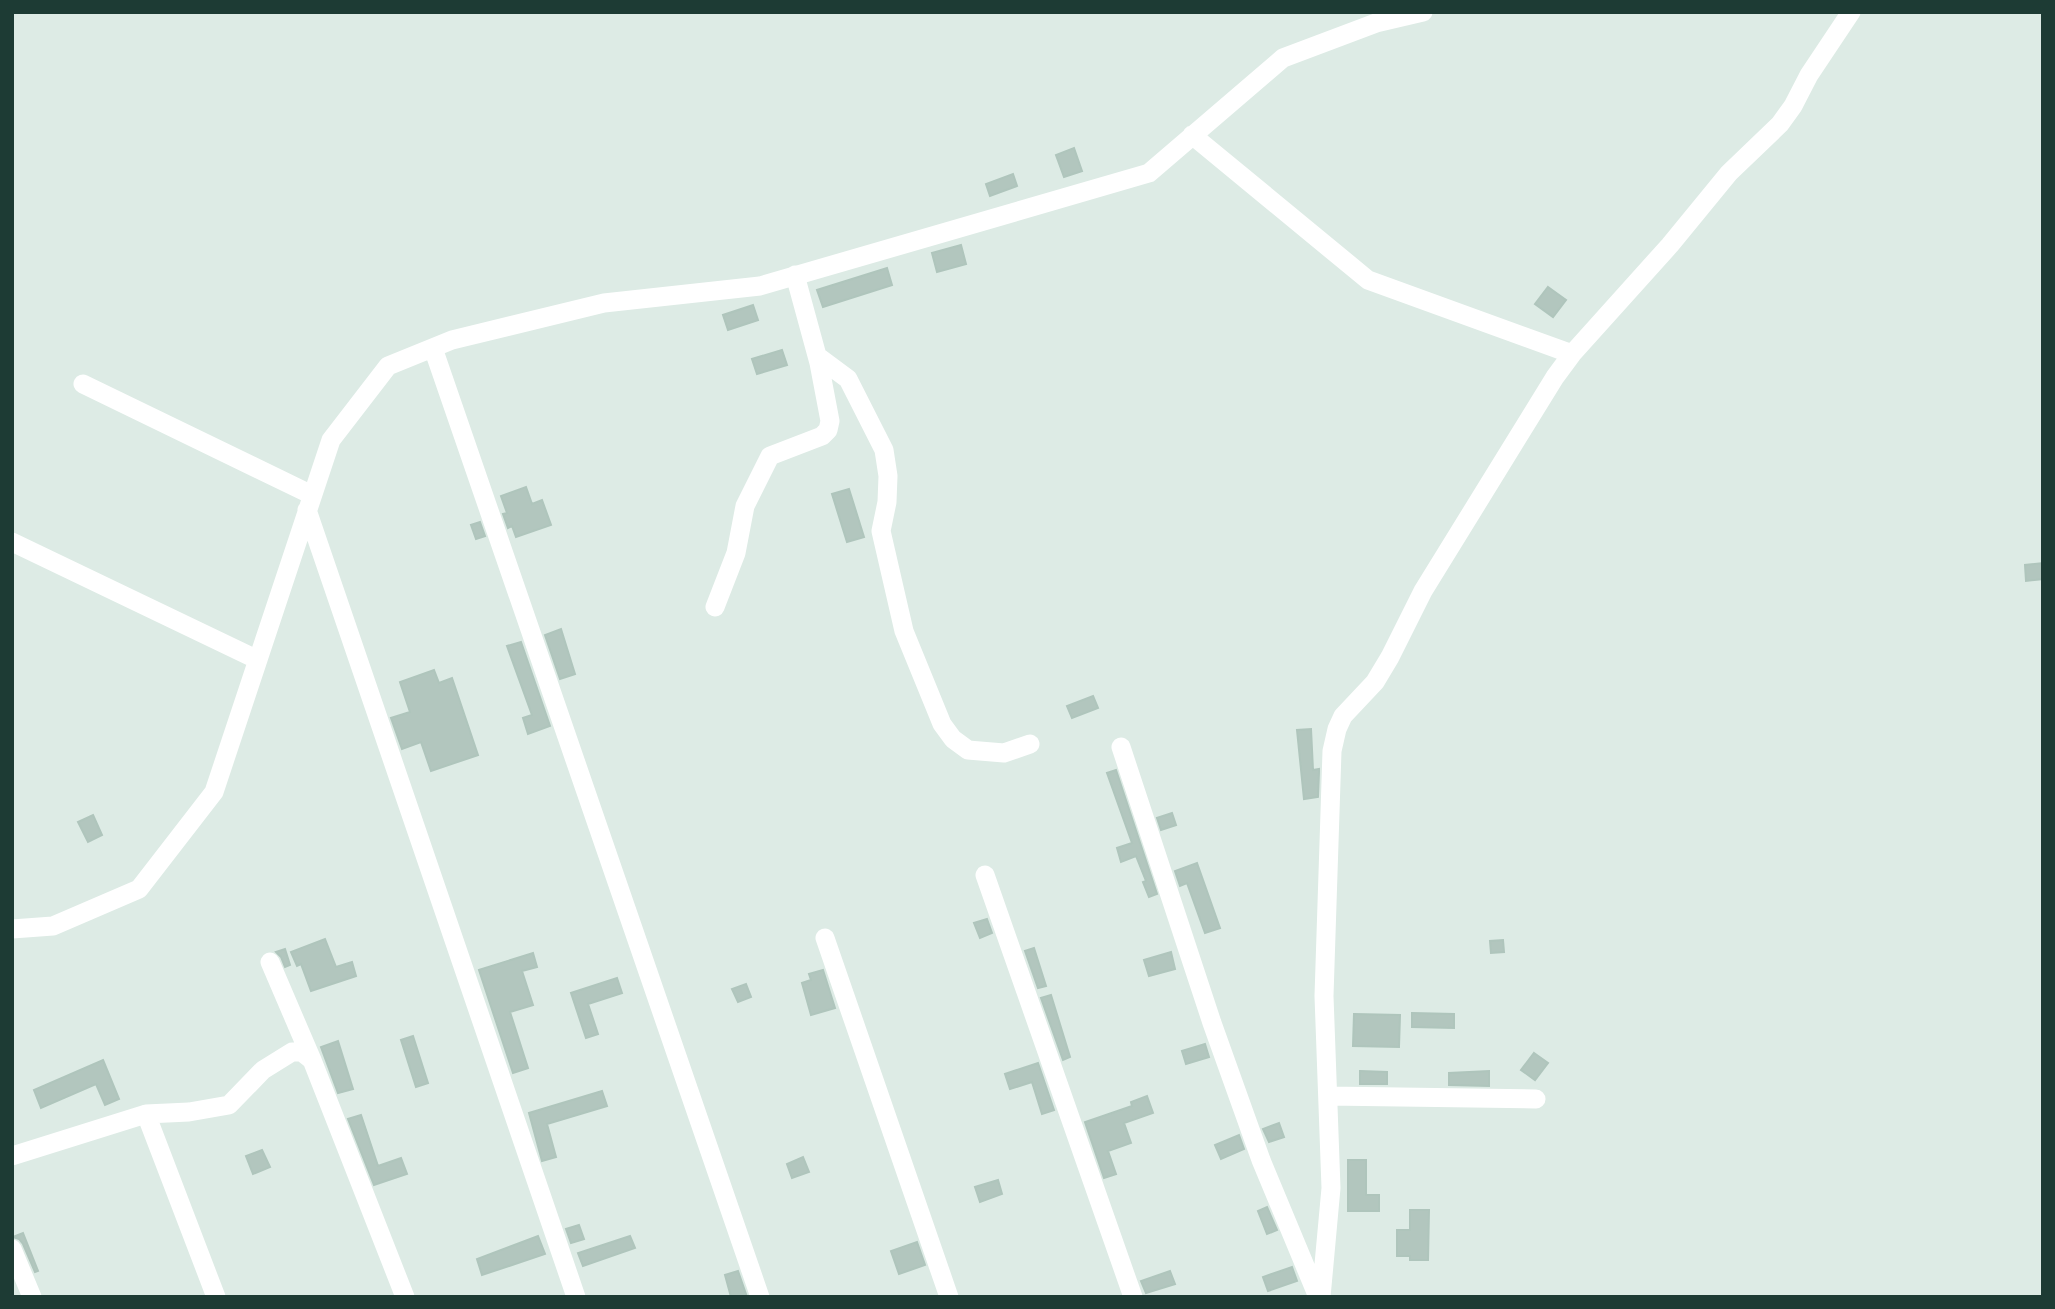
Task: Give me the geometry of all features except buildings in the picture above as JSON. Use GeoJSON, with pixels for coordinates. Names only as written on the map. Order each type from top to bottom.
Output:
{"type":"FeatureCollection","features":[{"type":"Feature","properties":{"kind":"street"},"geometry":{"type":"LineString","coordinates":[[12,929],[53,926],[139,889],[214,792],[331,440],[388,366],[452,340],[604,303],[760,286],[1149,173],[1283,58],[1376,23],[1423,12]]}},
{"type":"Feature","properties":{"kind":"street"},"geometry":{"type":"LineString","coordinates":[[1320,1297],[1331,1188],[1324,996],[1332,751],[1337,729],[1343,716],[1375,682],[1423,591],[1555,377],[1572,354],[1670,245],[1728,173],[1780,124],[1851,12]]}},
{"type":"Feature","properties":{"kind":"street"},"geometry":{"type":"LineString","coordinates":[[1192,135],[1368,280],[1572,354]]}},
{"type":"Feature","properties":{"kind":"street"},"geometry":{"type":"LineString","coordinates":[[715,607],[736,553],[745,506],[770,456],[822,436],[828,430],[830,421],[817,356],[795,275]]}},
{"type":"Feature","properties":{"kind":"street"},"geometry":{"type":"LineString","coordinates":[[433,348],[760,1297]]}},
{"type":"Feature","properties":{"kind":"street"},"geometry":{"type":"LineString","coordinates":[[817,356],[848,379],[884,450],[888,476],[887,502],[881,531],[904,631],[942,724],[953,739],[968,750],[1004,753],[1030,744]]}},
{"type":"Feature","properties":{"kind":"street"},"geometry":{"type":"LineString","coordinates":[[83,384],[310,503],[576,1297]]}},
{"type":"Feature","properties":{"kind":"street"},"geometry":{"type":"LineString","coordinates":[[12,542],[258,660]]}},
{"type":"Feature","properties":{"kind":"street"},"geometry":{"type":"LineString","coordinates":[[1121,747],[1261,1160],[1320,1297]]}},
{"type":"Feature","properties":{"kind":"street"},"geometry":{"type":"LineString","coordinates":[[985,876],[1133,1297]]}},
{"type":"Feature","properties":{"kind":"street"},"geometry":{"type":"LineString","coordinates":[[825,938],[949,1297]]}},
{"type":"Feature","properties":{"kind":"street"},"geometry":{"type":"LineString","coordinates":[[270,962],[312,1060],[405,1297]]}},
{"type":"Feature","properties":{"kind":"street"},"geometry":{"type":"LineString","coordinates":[[12,1156],[146,1114],[190,1112],[229,1105],[263,1070],[292,1052],[302,1052],[312,1060]]}},
{"type":"Feature","properties":{"kind":"street"},"geometry":{"type":"LineString","coordinates":[[1328,1096],[1536,1098]]}},
{"type":"Feature","properties":{"kind":"street"},"geometry":{"type":"LineString","coordinates":[[146,1114],[216,1297]]}},
{"type":"Feature","properties":{"kind":"street"},"geometry":{"type":"LineString","coordinates":[[12,1250],[32,1297]]}}]}
